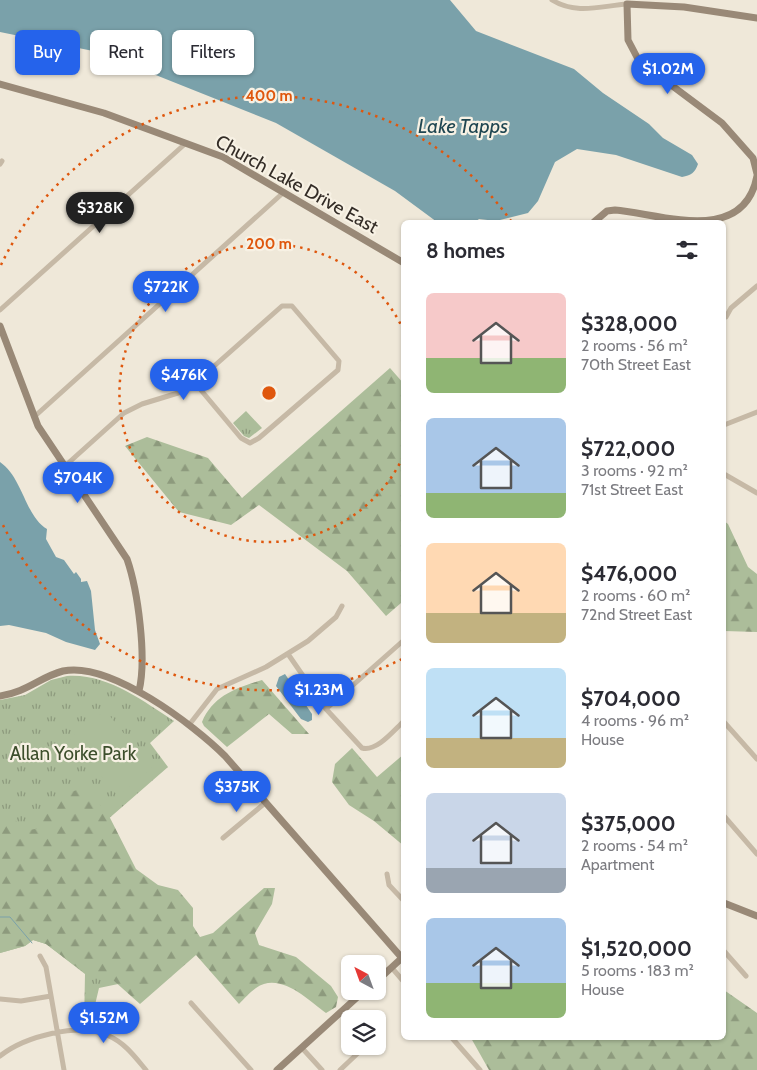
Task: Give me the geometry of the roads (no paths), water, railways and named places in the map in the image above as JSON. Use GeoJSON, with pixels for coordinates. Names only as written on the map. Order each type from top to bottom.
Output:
{"type":"FeatureCollection","features":[{"type":"Feature","properties":{"kind":"street"},"geometry":{"type":"LineString","coordinates":[[552,0],[565,7],[577,9],[627,4],[684,8],[757,18]]}},
{"type":"Feature","properties":{"kind":"street"},"geometry":{"type":"LineString","coordinates":[[627,4],[628,40],[639,61],[714,116],[749,152],[756,162],[757,175],[752,193],[745,203],[734,211],[714,220]]}},
{"type":"Feature","properties":{"kind":"street","name":"Church Lake Drive East"},"geometry":{"type":"LineString","coordinates":[[0,84],[104,113],[186,143],[241,166],[401,261]]}},
{"type":"Feature","properties":{"kind":"street"},"geometry":{"type":"LineString","coordinates":[[0,310],[186,143]]}},
{"type":"Feature","properties":{"kind":"street"},"geometry":{"type":"LineString","coordinates":[[34,417],[284,192]]}},
{"type":"Feature","properties":{"kind":"street"},"geometry":{"type":"LineString","coordinates":[[596,220],[607,211],[615,210],[678,220]]}},
{"type":"Feature","properties":{"kind":"street"},"geometry":{"type":"LineString","coordinates":[[726,318],[731,308],[757,286]]}},
{"type":"Feature","properties":{"kind":"street"},"geometry":{"type":"LineString","coordinates":[[65,466],[124,413],[142,404],[178,393],[195,383],[286,305],[292,306],[335,355],[339,364],[338,370],[259,438],[250,443],[240,438],[195,383]]}},
{"type":"Feature","properties":{"kind":"street"},"geometry":{"type":"LineString","coordinates":[[0,326],[34,417],[122,551],[130,568],[142,664],[139,691]]}},
{"type":"Feature","properties":{"kind":"street"},"geometry":{"type":"LineString","coordinates":[[726,424],[757,412]]}},
{"type":"Feature","properties":{"kind":"street"},"geometry":{"type":"LineString","coordinates":[[726,475],[757,494]]}},
{"type":"Feature","properties":{"kind":"street"},"geometry":{"type":"LineString","coordinates":[[189,725],[217,690],[266,667],[288,654],[336,617],[342,606]]}},
{"type":"Feature","properties":{"kind":"street"},"geometry":{"type":"LineString","coordinates":[[326,709],[401,643]]}},
{"type":"Feature","properties":{"kind":"street"},"geometry":{"type":"LineString","coordinates":[[288,654],[326,709],[360,746],[369,749],[376,746],[401,724]]}},
{"type":"Feature","properties":{"kind":"street"},"geometry":{"type":"LineString","coordinates":[[0,696],[19,692],[52,675],[71,670],[103,676],[139,691],[189,725],[225,756],[401,955]]}},
{"type":"Feature","properties":{"kind":"street"},"geometry":{"type":"LineString","coordinates":[[726,724],[757,759]]}},
{"type":"Feature","properties":{"kind":"street"},"geometry":{"type":"LineString","coordinates":[[223,838],[265,803]]}},
{"type":"Feature","properties":{"kind":"street"},"geometry":{"type":"LineString","coordinates":[[726,818],[757,854]]}},
{"type":"Feature","properties":{"kind":"street"},"geometry":{"type":"LineString","coordinates":[[388,874],[390,885],[401,898]]}},
{"type":"Feature","properties":{"kind":"street"},"geometry":{"type":"LineString","coordinates":[[726,904],[757,916]]}},
{"type":"Feature","properties":{"kind":"street"},"geometry":{"type":"LineString","coordinates":[[726,953],[746,976]]}},
{"type":"Feature","properties":{"kind":"street"},"geometry":{"type":"LineString","coordinates":[[40,956],[46,967],[64,1070]]}},
{"type":"Feature","properties":{"kind":"street"},"geometry":{"type":"LineString","coordinates":[[386,973],[401,959]]}},
{"type":"Feature","properties":{"kind":"street"},"geometry":{"type":"LineString","coordinates":[[392,968],[401,978]]}},
{"type":"Feature","properties":{"kind":"street"},"geometry":{"type":"LineString","coordinates":[[0,999],[21,1001],[51,996]]}},
{"type":"Feature","properties":{"kind":"street"},"geometry":{"type":"LineString","coordinates":[[277,1070],[354,1000]]}},
{"type":"Feature","properties":{"kind":"street"},"geometry":{"type":"LineString","coordinates":[[191,1003],[251,1070]]}},
{"type":"Feature","properties":{"kind":"street"},"geometry":{"type":"LineString","coordinates":[[0,1056],[17,1043],[57,1033],[90,1030],[105,1034],[127,1048],[146,1070]]}},
{"type":"Feature","properties":{"kind":"street"},"geometry":{"type":"LineString","coordinates":[[454,1040],[480,1070]]}},
{"type":"Feature","properties":{"kind":"street"},"geometry":{"type":"LineString","coordinates":[[302,1048],[322,1070]]}},
{"type":"Feature","properties":{"kind":"street"},"geometry":{"type":"LineString","coordinates":[[340,1070],[356,1055]]}},
{"type":"Feature","properties":{"kind":"water","name":"Lake Tapps"},"geometry":{"type":"Polygon","coordinates":[[[0,0],[450,0],[476,31],[574,69],[603,93],[649,124],[663,138],[692,155],[698,164],[696,170],[682,177],[616,155],[577,149],[555,162],[538,201],[528,213],[500,220],[434,220],[395,191],[276,123],[156,75],[162,75],[162,30],[90,30],[90,50],[80,48],[80,30],[15,30],[15,35],[0,32],[0,0]]]}},
{"type":"Feature","properties":{"kind":"water"},"geometry":{"type":"Polygon","coordinates":[[[0,462],[14,477],[34,515],[47,529],[46,539],[56,557],[64,560],[74,574],[76,572],[81,582],[87,581],[91,591],[95,630],[100,644],[95,650],[66,642],[46,633],[9,625],[0,626],[0,462]]]}},
{"type":"Feature","properties":{"kind":"water"},"geometry":{"type":"Polygon","coordinates":[[[285,674],[312,714],[312,720],[308,722],[301,719],[276,686],[279,677],[285,674]]]}},
{"type":"Feature","properties":{"kind":"waterway"},"geometry":{"type":"LineString","coordinates":[[0,917],[10,917],[32,943]]}},
{"type":"Feature","properties":{"kind":"park label","name":"Allan Yorke Park"},"geometry":{"type":"Point","coordinates":[73,753]}}]}
